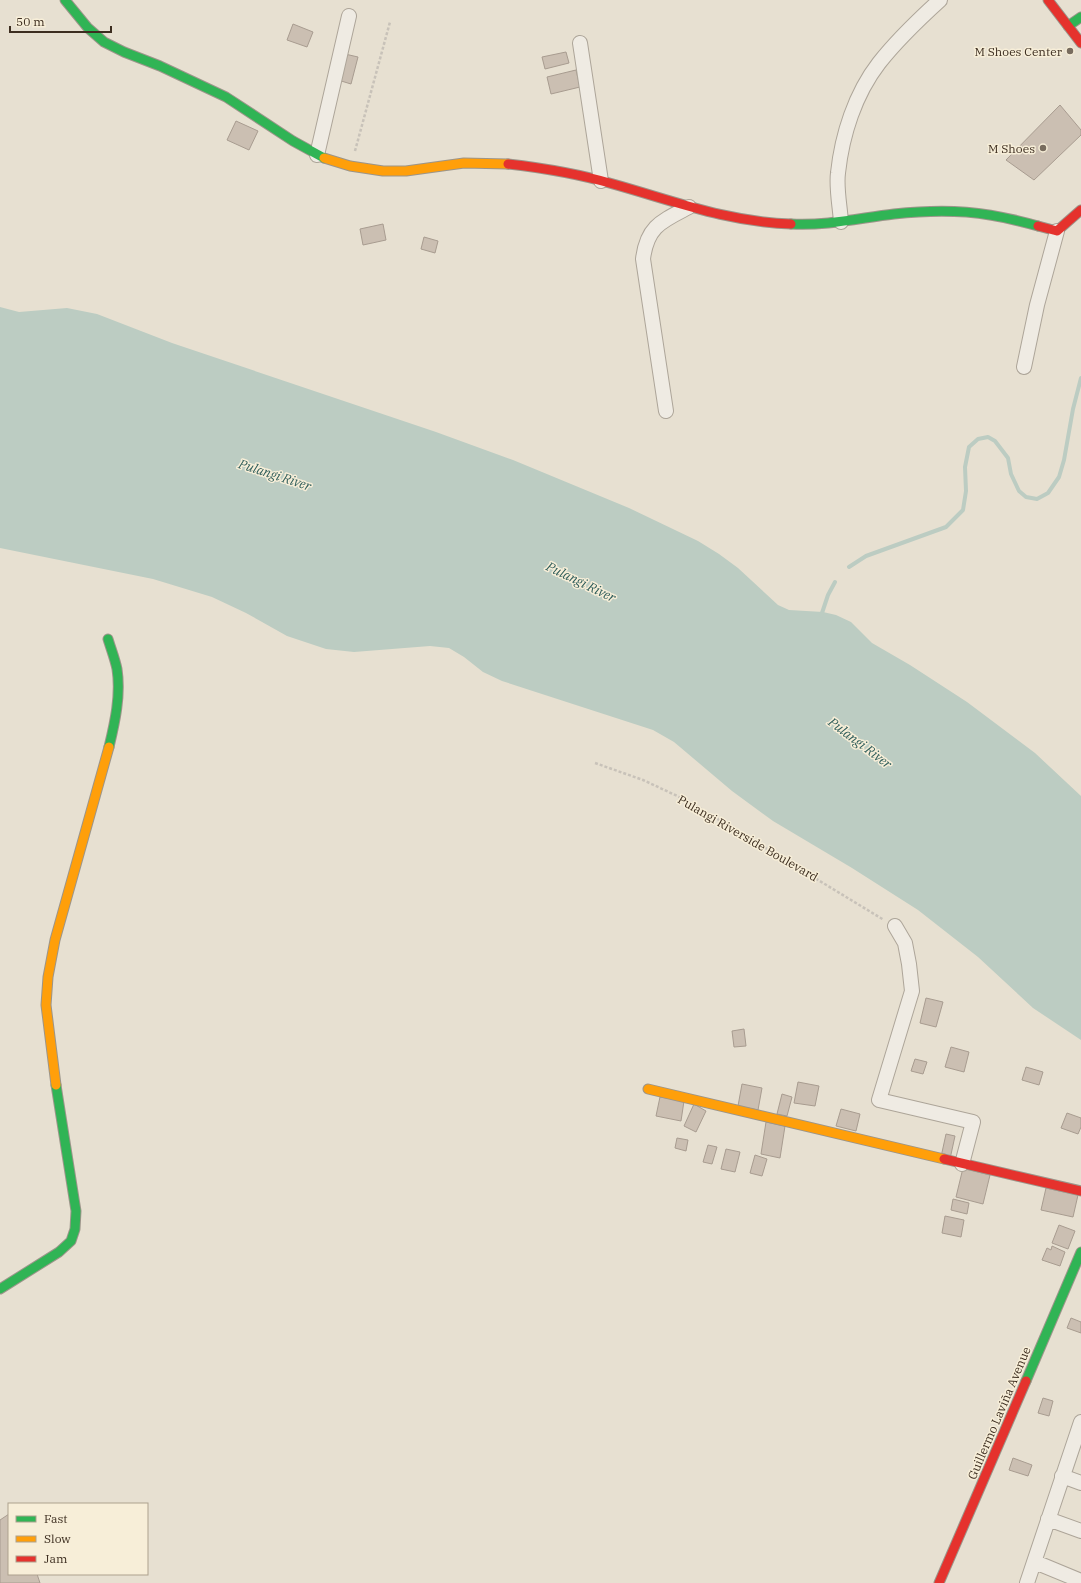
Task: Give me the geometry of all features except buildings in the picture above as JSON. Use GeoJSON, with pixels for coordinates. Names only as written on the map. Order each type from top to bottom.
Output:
{"type":"FeatureCollection","features":[{"type":"Feature","properties":{"kind":"main road"},"geometry":{"type":"LineString","coordinates":[[65,0],[83,25],[103,41],[127,54],[160,67],[228,98],[317,155],[351,167],[399,172],[464,163],[492,163],[532,168],[601,181],[689,208],[734,219],[763,224],[801,225],[841,222],[946,210],[970,211],[988,214],[1057,231],[1081,210]]}},
{"type":"Feature","properties":{"kind":"main road"},"geometry":{"type":"LineString","coordinates":[[1048,0],[1081,43]]}},
{"type":"Feature","properties":{"kind":"main road"},"geometry":{"type":"LineString","coordinates":[[1068,26],[1081,17]]}},
{"type":"Feature","properties":{"kind":"main road"},"geometry":{"type":"LineString","coordinates":[[0,1289],[59,1252],[71,1241],[75,1229],[76,1212],[52,1062],[46,1005],[48,977],[55,940],[106,762],[115,723],[118,692],[117,669],[108,639]]}},
{"type":"Feature","properties":{"kind":"main road"},"geometry":{"type":"LineString","coordinates":[[648,1089],[1081,1192]]}},
{"type":"Feature","properties":{"kind":"main road","name":"Guillermo Laviña Avenue"},"geometry":{"type":"LineString","coordinates":[[939,1583],[1081,1252]]}},
{"type":"Feature","properties":{"kind":"street"},"geometry":{"type":"LineString","coordinates":[[841,222],[837,174],[847,127],[860,93],[878,64],[910,27],[940,0]]}},
{"type":"Feature","properties":{"kind":"street"},"geometry":{"type":"LineString","coordinates":[[317,155],[349,16]]}},
{"type":"Feature","properties":{"kind":"street"},"geometry":{"type":"LineString","coordinates":[[580,43],[601,181]]}},
{"type":"Feature","properties":{"kind":"street"},"geometry":{"type":"LineString","coordinates":[[666,411],[643,259],[644,246],[650,234],[662,221],[689,208]]}},
{"type":"Feature","properties":{"kind":"street"},"geometry":{"type":"LineString","coordinates":[[1024,367],[1037,305],[1057,231]]}},
{"type":"Feature","properties":{"kind":"street"},"geometry":{"type":"LineString","coordinates":[[895,926],[905,943],[912,991],[906,1015],[879,1100],[974,1122],[962,1164]]}},
{"type":"Feature","properties":{"kind":"street"},"geometry":{"type":"LineString","coordinates":[[1027,1583],[1080,1426]]}},
{"type":"Feature","properties":{"kind":"street"},"geometry":{"type":"LineString","coordinates":[[1062,1476],[1081,1483]]}},
{"type":"Feature","properties":{"kind":"street"},"geometry":{"type":"LineString","coordinates":[[1048,1518],[1081,1532]]}},
{"type":"Feature","properties":{"kind":"street"},"geometry":{"type":"LineString","coordinates":[[1035,1562],[1081,1581]]}},
{"type":"Feature","properties":{"kind":"path"},"geometry":{"type":"LineString","coordinates":[[351,167],[390,22]]}},
{"type":"Feature","properties":{"kind":"path","name":"Pulangi Riverside Boulevard"},"geometry":{"type":"LineString","coordinates":[[595,763],[643,780],[688,802],[895,926]]}},
{"type":"Feature","properties":{"kind":"water","name":"Pulangi River"},"geometry":{"type":"Polygon","coordinates":[[[0,307],[19,312],[67,308],[97,314],[172,343],[436,432],[513,460],[629,508],[698,541],[738,568],[778,605],[789,610],[823,612],[836,615],[851,622],[872,643],[910,665],[967,702],[1035,753],[1081,796],[1081,1040],[1033,1008],[978,957],[918,910],[852,868],[773,821],[732,791],[674,742],[653,730],[502,681],[483,672],[464,657],[449,648],[430,646],[354,652],[326,649],[287,636],[246,613],[212,597],[153,579],[0,548],[0,307]]]}},
{"type":"Feature","properties":{"kind":"waterway"},"geometry":{"type":"LineString","coordinates":[[849,567],[866,556],[946,527],[963,510],[966,491],[965,467],[969,447],[978,439],[988,437],[995,441],[1008,458],[1011,474],[1019,491],[1026,497],[1037,499],[1048,493],[1059,477],[1064,460],[1073,409],[1081,378]]}},
{"type":"Feature","properties":{"kind":"waterway"},"geometry":{"type":"LineString","coordinates":[[821,616],[828,595],[835,582]]}},
{"type":"Feature","properties":{"kind":"traffic: fast"},"geometry":{"type":"LineString","coordinates":[[65,0],[88,28],[104,42],[226,97],[293,141],[324,158]]}},
{"type":"Feature","properties":{"kind":"traffic: fast"},"geometry":{"type":"LineString","coordinates":[[1068,26],[1081,17]]}},
{"type":"Feature","properties":{"kind":"traffic: fast"},"geometry":{"type":"LineString","coordinates":[[791,224],[817,224],[914,212],[949,211],[1001,217],[1038,226]]}},
{"type":"Feature","properties":{"kind":"traffic: fast"},"geometry":{"type":"LineString","coordinates":[[108,639],[117,669],[118,679],[118,699],[109,747]]}},
{"type":"Feature","properties":{"kind":"traffic: fast"},"geometry":{"type":"LineString","coordinates":[[0,1289],[59,1252],[71,1241],[75,1229],[76,1211],[56,1085]]}},
{"type":"Feature","properties":{"kind":"traffic: fast"},"geometry":{"type":"LineString","coordinates":[[1026,1381],[1081,1252]]}},
{"type":"Feature","properties":{"kind":"traffic: slow"},"geometry":{"type":"LineString","coordinates":[[324,158],[350,166],[383,171],[406,171],[464,163],[508,164]]}},
{"type":"Feature","properties":{"kind":"traffic: slow"},"geometry":{"type":"LineString","coordinates":[[56,1085],[46,1005],[48,977],[55,940],[109,747]]}},
{"type":"Feature","properties":{"kind":"traffic: slow"},"geometry":{"type":"LineString","coordinates":[[648,1089],[944,1159]]}},
{"type":"Feature","properties":{"kind":"traffic: jam"},"geometry":{"type":"LineString","coordinates":[[1048,0],[1081,43]]}},
{"type":"Feature","properties":{"kind":"traffic: jam"},"geometry":{"type":"LineString","coordinates":[[508,164],[548,169],[587,177],[723,215],[791,224]]}},
{"type":"Feature","properties":{"kind":"traffic: jam"},"geometry":{"type":"LineString","coordinates":[[1038,226],[1057,231],[1081,210]]}},
{"type":"Feature","properties":{"kind":"traffic: jam"},"geometry":{"type":"LineString","coordinates":[[944,1159],[1081,1191]]}},
{"type":"Feature","properties":{"kind":"traffic: jam"},"geometry":{"type":"LineString","coordinates":[[939,1583],[1026,1381]]}},
{"type":"Feature","properties":{"kind":"place","name":"M Shoes Center"},"geometry":{"type":"Point","coordinates":[1070,51]}},
{"type":"Feature","properties":{"kind":"place","name":"M Shoes"},"geometry":{"type":"Point","coordinates":[1043,148]}}]}
